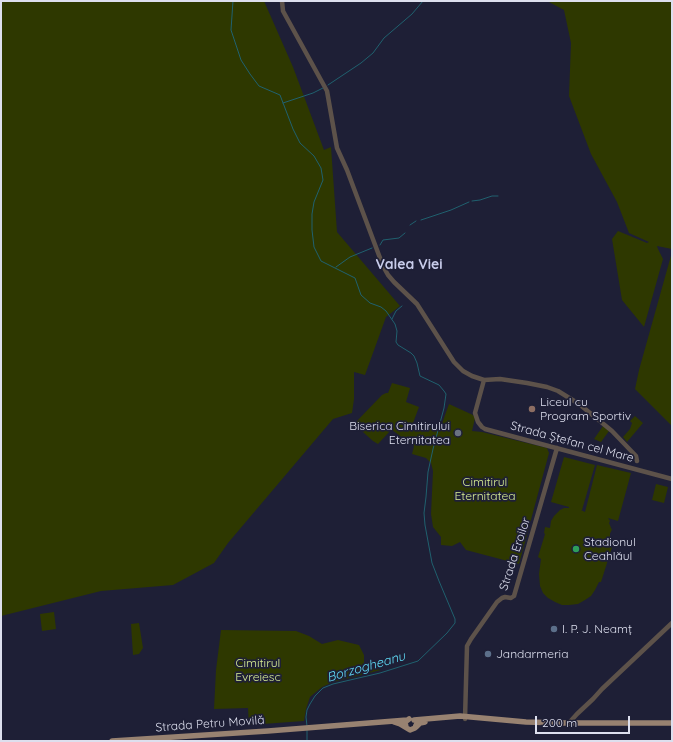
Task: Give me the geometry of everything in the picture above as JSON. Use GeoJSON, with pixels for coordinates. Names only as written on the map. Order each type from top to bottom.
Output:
{"type":"FeatureCollection","features":[{"type":"Feature","properties":{"kind":"main road"},"geometry":{"type":"LineString","coordinates":[[394,722],[411,730],[423,722],[465,718]]}},
{"type":"Feature","properties":{"kind":"main road"},"geometry":{"type":"LineString","coordinates":[[406,728],[405,724],[407,720],[411,719],[465,718],[568,724],[672,724]]}},
{"type":"Feature","properties":{"kind":"main road","name":"Strada Petru Movilă"},"geometry":{"type":"LineString","coordinates":[[112,741],[407,720]]}},
{"type":"Feature","properties":{"kind":"main road"},"geometry":{"type":"LineString","coordinates":[[414,720],[416,727]]}},
{"type":"Feature","properties":{"kind":"street"},"geometry":{"type":"LineString","coordinates":[[282,1],[284,11],[327,91],[337,148],[388,275],[417,304],[457,367],[468,374],[484,380],[500,379],[527,383],[547,386],[558,391],[579,404],[612,431],[636,456],[637,461]]}},
{"type":"Feature","properties":{"kind":"street","name":"Strada Ștefan cel Mare"},"geometry":{"type":"LineString","coordinates":[[484,380],[475,413],[478,422],[485,429],[672,479]]}},
{"type":"Feature","properties":{"kind":"street","name":"Strada Eroilor"},"geometry":{"type":"LineString","coordinates":[[465,718],[467,646],[497,602],[502,598],[511,598],[514,596],[557,448]]}},
{"type":"Feature","properties":{"kind":"street"},"geometry":{"type":"LineString","coordinates":[[568,724],[593,700],[602,689],[672,623]]}},
{"type":"Feature","properties":{"kind":"green space"},"geometry":{"type":"Polygon","coordinates":[[[1,1],[264,1],[293,67],[324,150],[331,147],[337,232],[400,306],[386,317],[365,375],[354,372],[354,399],[352,413],[333,419],[228,543],[214,563],[173,585],[101,591],[1,616],[1,1]]]}},
{"type":"Feature","properties":{"kind":"green space"},"geometry":{"type":"Polygon","coordinates":[[[547,1],[672,1],[672,249],[657,246],[663,259],[644,327],[622,300],[612,239],[618,231],[647,243],[649,242],[629,233],[617,202],[591,154],[569,96],[571,43],[564,10],[547,1]]]}},
{"type":"Feature","properties":{"kind":"green space"},"geometry":{"type":"Polygon","coordinates":[[[672,252],[672,426],[635,389],[672,252]]]}},
{"type":"Feature","properties":{"kind":"green space","name":"Cimitirul Eternitatea"},"geometry":{"type":"Polygon","coordinates":[[[392,383],[410,388],[406,402],[419,407],[413,423],[440,429],[449,404],[473,415],[475,418],[472,431],[482,432],[547,448],[549,453],[519,564],[466,550],[460,542],[452,546],[441,545],[441,537],[433,527],[431,514],[433,471],[431,463],[426,458],[412,454],[414,446],[392,430],[378,444],[354,424],[382,395],[388,393],[392,383]]]}},
{"type":"Feature","properties":{"kind":"green space"},"geometry":{"type":"Polygon","coordinates":[[[635,416],[643,423],[627,442],[623,437],[630,429],[632,423],[630,421],[635,416]]]}},
{"type":"Feature","properties":{"kind":"green space"},"geometry":{"type":"Polygon","coordinates":[[[603,426],[609,431],[601,442],[594,439],[603,426]]]}},
{"type":"Feature","properties":{"kind":"green space","name":"Stadionul Ceahlăul"},"geometry":{"type":"Polygon","coordinates":[[[564,457],[595,465],[581,510],[585,512],[597,465],[631,473],[618,521],[608,518],[612,530],[610,533],[610,540],[614,541],[601,582],[599,582],[591,596],[578,604],[569,605],[562,605],[555,602],[543,593],[540,586],[539,574],[541,559],[538,557],[545,534],[545,527],[550,528],[551,521],[560,510],[569,508],[551,502],[564,457]]]}},
{"type":"Feature","properties":{"kind":"green space"},"geometry":{"type":"Polygon","coordinates":[[[656,484],[668,487],[664,503],[652,500],[656,484]]]}},
{"type":"Feature","properties":{"kind":"green space"},"geometry":{"type":"Polygon","coordinates":[[[54,612],[56,629],[42,631],[40,614],[54,612]]]}},
{"type":"Feature","properties":{"kind":"green space"},"geometry":{"type":"Polygon","coordinates":[[[139,623],[143,648],[139,654],[133,655],[131,624],[139,623]]]}},
{"type":"Feature","properties":{"kind":"green space","name":"Cimitirul Evreiesc"},"geometry":{"type":"Polygon","coordinates":[[[221,630],[296,631],[309,636],[322,644],[338,640],[359,645],[364,655],[364,667],[381,670],[333,682],[322,687],[310,697],[304,721],[249,725],[248,708],[214,709],[216,670],[221,630]]]}},
{"type":"Feature","properties":{"kind":"waterway"},"geometry":{"type":"LineString","coordinates":[[233,1],[231,30],[241,60],[259,86],[280,95],[300,143],[314,156],[321,168],[323,180],[314,202],[312,214],[314,247],[321,261],[355,278],[361,295],[370,303],[381,307],[386,311],[395,324],[397,331],[396,342],[414,356],[420,376],[439,385],[446,394],[428,472],[424,513],[432,563],[455,619],[455,623],[447,633],[418,661],[323,688],[315,696],[307,710],[307,726]]}},
{"type":"Feature","properties":{"kind":"waterway"},"geometry":{"type":"LineString","coordinates":[[328,85],[373,53],[384,38],[412,14],[423,1]]}},
{"type":"Feature","properties":{"kind":"waterway"},"geometry":{"type":"LineString","coordinates":[[283,103],[323,88]]}},
{"type":"Feature","properties":{"kind":"waterway"},"geometry":{"type":"LineString","coordinates":[[472,201],[498,196]]}},
{"type":"Feature","properties":{"kind":"waterway"},"geometry":{"type":"LineString","coordinates":[[421,220],[469,202]]}},
{"type":"Feature","properties":{"kind":"waterway"},"geometry":{"type":"LineString","coordinates":[[410,225],[416,221]]}},
{"type":"Feature","properties":{"kind":"waterway"},"geometry":{"type":"LineString","coordinates":[[380,245],[383,240],[399,238],[405,233]]}},
{"type":"Feature","properties":{"kind":"waterway"},"geometry":{"type":"LineString","coordinates":[[336,267],[350,257],[372,248]]}},
{"type":"Feature","properties":{"kind":"waterway"},"geometry":{"type":"LineString","coordinates":[[392,319],[396,311],[402,306]]}},
{"type":"Feature","properties":{"kind":"waterway","name":"Borzogheanu"},"geometry":{"type":"LineString","coordinates":[[307,730],[307,741]]}},
{"type":"Feature","properties":{"kind":"place","name":"Liceul cu Program Sportiv"},"geometry":{"type":"Point","coordinates":[532,409]}},
{"type":"Feature","properties":{"kind":"place","name":"Biserica Cimitirului Eternitatea"},"geometry":{"type":"Point","coordinates":[458,433]}},
{"type":"Feature","properties":{"kind":"place","name":"Stadionul Ceahlăul"},"geometry":{"type":"Point","coordinates":[576,549]}},
{"type":"Feature","properties":{"kind":"place","name":"I. P. J. Neamț"},"geometry":{"type":"Point","coordinates":[554,629]}},
{"type":"Feature","properties":{"kind":"place","name":"Jandarmeria"},"geometry":{"type":"Point","coordinates":[488,654]}},
{"type":"Feature","properties":{"kind":"district","name":"Valea Viei"},"geometry":{"type":"Point","coordinates":[409,265]}}]}
